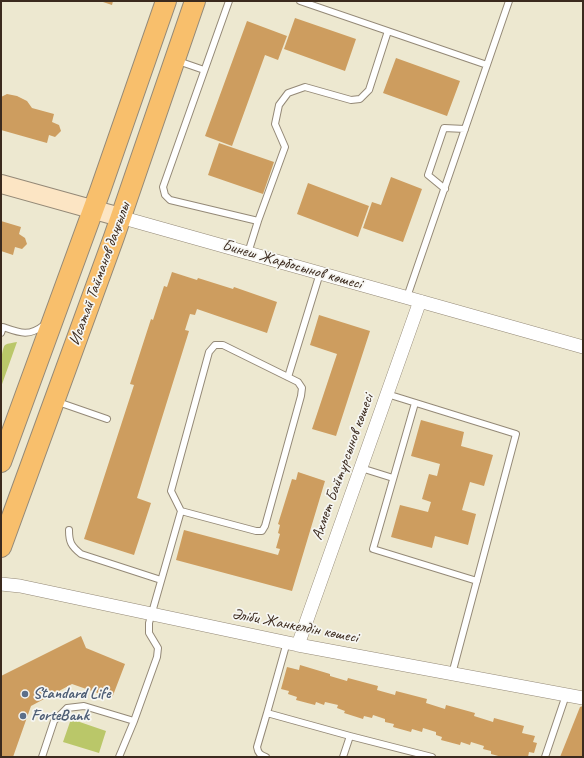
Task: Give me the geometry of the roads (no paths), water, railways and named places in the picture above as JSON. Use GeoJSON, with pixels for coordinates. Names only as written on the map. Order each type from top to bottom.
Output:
{"type":"FeatureCollection","features":[{"type":"Feature","properties":{"kind":"main road","name":"Исатай Тайманов даңғылы"},"geometry":{"type":"LineString","coordinates":[[4,446],[55,316],[166,1]]}},
{"type":"Feature","properties":{"kind":"main road","name":"Исатай Тайманов даңғылы"},"geometry":{"type":"LineString","coordinates":[[1,546],[120,217],[195,1]]}},
{"type":"Feature","properties":{"kind":"street","name":"Бинеш Жарбосынов көшесі"},"geometry":{"type":"LineString","coordinates":[[1,184],[583,347]]}},
{"type":"Feature","properties":{"kind":"street","name":"Ахмет Байтұрсынов көшесі"},"geometry":{"type":"LineString","coordinates":[[293,644],[361,468],[420,301]]}},
{"type":"Feature","properties":{"kind":"street","name":"Әліби Жанкелдін көшесі"},"geometry":{"type":"LineString","coordinates":[[1,584],[20,586],[293,644],[583,698]]}},
{"type":"Feature","properties":{"kind":"lane"},"geometry":{"type":"LineString","coordinates":[[229,1],[163,187],[165,195],[170,200],[258,221]]}},
{"type":"Feature","properties":{"kind":"lane"},"geometry":{"type":"LineString","coordinates":[[300,1],[487,65]]}},
{"type":"Feature","properties":{"kind":"lane"},"geometry":{"type":"LineString","coordinates":[[407,297],[509,1]]}},
{"type":"Feature","properties":{"kind":"lane"},"geometry":{"type":"LineString","coordinates":[[248,253],[285,147],[275,124],[279,105],[288,93],[305,87],[351,100],[360,99],[369,90],[388,31]]}},
{"type":"Feature","properties":{"kind":"lane"},"geometry":{"type":"LineString","coordinates":[[175,60],[204,70]]}},
{"type":"Feature","properties":{"kind":"lane"},"geometry":{"type":"LineString","coordinates":[[445,189],[428,175],[444,128],[465,130]]}},
{"type":"Feature","properties":{"kind":"lane"},"geometry":{"type":"LineString","coordinates":[[288,377],[320,273]]}},
{"type":"Feature","properties":{"kind":"lane"},"geometry":{"type":"LineString","coordinates":[[1,333],[2,326],[22,333],[32,332],[41,328],[55,316]]}},
{"type":"Feature","properties":{"kind":"lane"},"geometry":{"type":"LineString","coordinates":[[119,757],[134,721],[157,657],[158,648],[149,633],[149,623],[181,511],[171,491],[209,352],[214,345],[223,345],[298,382],[302,388],[301,396],[265,526],[262,531],[256,531],[181,511]]}},
{"type":"Feature","properties":{"kind":"lane"},"geometry":{"type":"LineString","coordinates":[[387,394],[516,434],[452,674]]}},
{"type":"Feature","properties":{"kind":"lane"},"geometry":{"type":"LineString","coordinates":[[54,400],[107,419]]}},
{"type":"Feature","properties":{"kind":"lane"},"geometry":{"type":"LineString","coordinates":[[415,403],[373,549],[476,581]]}},
{"type":"Feature","properties":{"kind":"lane"},"geometry":{"type":"LineString","coordinates":[[361,468],[393,478]]}},
{"type":"Feature","properties":{"kind":"lane"},"geometry":{"type":"LineString","coordinates":[[69,530],[69,538],[73,547],[81,554],[161,580]]}},
{"type":"Feature","properties":{"kind":"lane"},"geometry":{"type":"LineString","coordinates":[[266,757],[262,756],[258,752],[257,747],[267,713],[293,644]]}},
{"type":"Feature","properties":{"kind":"lane"},"geometry":{"type":"LineString","coordinates":[[545,757],[566,695]]}},
{"type":"Feature","properties":{"kind":"lane"},"geometry":{"type":"LineString","coordinates":[[42,757],[54,721],[67,708],[84,706],[134,721]]}},
{"type":"Feature","properties":{"kind":"lane"},"geometry":{"type":"LineString","coordinates":[[267,713],[432,757]]}},
{"type":"Feature","properties":{"kind":"lane"},"geometry":{"type":"LineString","coordinates":[[343,757],[350,736]]}},
{"type":"Feature","properties":{"kind":"place","name":"Standard Life"},"geometry":{"type":"Point","coordinates":[25,694]}},
{"type":"Feature","properties":{"kind":"place","name":"ForteBank"},"geometry":{"type":"Point","coordinates":[23,716]}}]}
